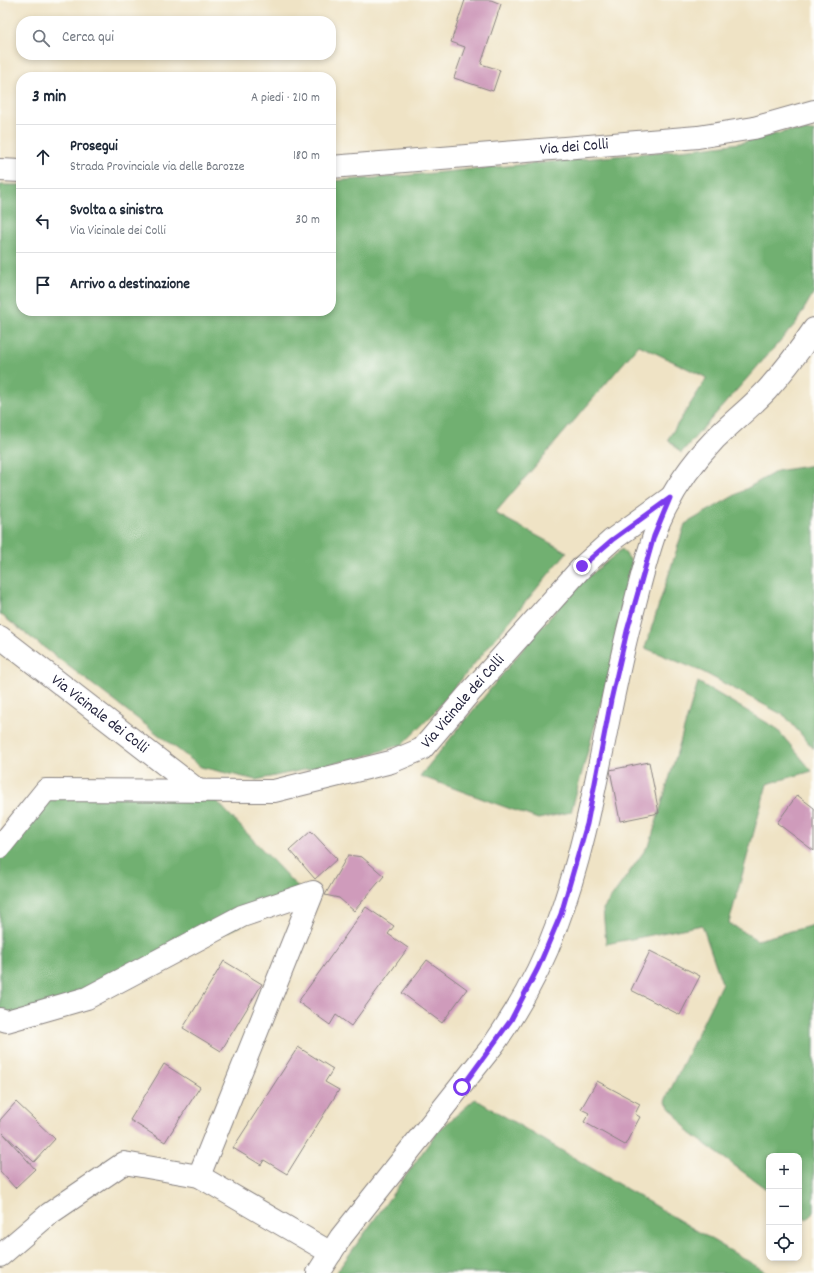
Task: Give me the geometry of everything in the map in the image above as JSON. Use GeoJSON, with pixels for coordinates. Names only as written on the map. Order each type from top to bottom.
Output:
{"type":"FeatureCollection","features":[{"type":"Feature","properties":{"kind":"street","name":"Via dei Colli"},"geometry":{"type":"LineString","coordinates":[[336,167],[698,137],[748,129],[814,111]]}},
{"type":"Feature","properties":{"kind":"street"},"geometry":{"type":"LineString","coordinates":[[0,170],[16,171]]}},
{"type":"Feature","properties":{"kind":"street"},"geometry":{"type":"LineString","coordinates":[[318,1273],[331,1253],[385,1181],[494,1044],[518,1007],[547,949],[564,903],[587,824],[615,678],[633,608],[654,536],[670,498],[696,461],[715,440],[768,389],[814,329]]}},
{"type":"Feature","properties":{"kind":"street","name":"Via Vicinale dei Colli"},"geometry":{"type":"LineString","coordinates":[[0,847],[46,790],[274,790],[391,762],[422,749],[582,566],[612,540],[670,498]]}},
{"type":"Feature","properties":{"kind":"street","name":"Via Vicinale dei Colli"},"geometry":{"type":"LineString","coordinates":[[0,637],[199,791]]}},
{"type":"Feature","properties":{"kind":"street"},"geometry":{"type":"LineString","coordinates":[[0,1019],[7,1021],[87,998],[242,916],[313,892],[198,1176]]}},
{"type":"Feature","properties":{"kind":"street"},"geometry":{"type":"LineString","coordinates":[[1,1254],[49,1214],[124,1163],[198,1176],[331,1253]]}},
{"type":"Feature","properties":{"kind":"green space"},"geometry":{"type":"Polygon","coordinates":[[[788,131],[814,131],[814,292],[796,323],[681,453],[668,439],[707,378],[639,345],[495,513],[567,552],[431,716],[403,744],[359,758],[256,780],[201,767],[0,614],[0,185],[16,185],[16,316],[336,316],[336,181],[390,177],[701,148],[740,143],[788,131]]]}},
{"type":"Feature","properties":{"kind":"green space"},"geometry":{"type":"Polygon","coordinates":[[[814,465],[814,749],[785,716],[703,672],[645,648],[685,524],[777,471],[814,465]]]}},
{"type":"Feature","properties":{"kind":"green space"},"geometry":{"type":"Polygon","coordinates":[[[622,549],[638,570],[571,812],[538,819],[420,776],[535,634],[582,582],[622,549]]]}},
{"type":"Feature","properties":{"kind":"green space"},"geometry":{"type":"Polygon","coordinates":[[[698,682],[776,728],[812,771],[767,784],[729,923],[757,940],[814,925],[814,1212],[807,1219],[802,1216],[802,1153],[766,1153],[766,1189],[690,1133],[665,1101],[722,983],[702,925],[606,944],[603,909],[650,843],[698,682]]]}},
{"type":"Feature","properties":{"kind":"green space"},"geometry":{"type":"Polygon","coordinates":[[[48,795],[212,796],[305,895],[87,998],[0,1017],[0,856],[48,795]]]}},
{"type":"Feature","properties":{"kind":"green space"},"geometry":{"type":"Polygon","coordinates":[[[475,1099],[768,1273],[336,1273],[437,1132],[475,1099]]]}},
{"type":"Feature","properties":{"kind":"building"},"geometry":{"type":"Polygon","coordinates":[[[465,0],[491,0],[501,4],[481,64],[500,70],[493,91],[454,78],[465,47],[451,42],[465,0]]]}},
{"type":"Feature","properties":{"kind":"building"},"geometry":{"type":"Polygon","coordinates":[[[649,762],[659,813],[620,821],[610,770],[649,762]]]}},
{"type":"Feature","properties":{"kind":"building"},"geometry":{"type":"Polygon","coordinates":[[[797,795],[814,808],[814,851],[777,823],[797,795]]]}},
{"type":"Feature","properties":{"kind":"building"},"geometry":{"type":"Polygon","coordinates":[[[311,831],[337,859],[315,879],[290,850],[311,831]]]}},
{"type":"Feature","properties":{"kind":"building"},"geometry":{"type":"Polygon","coordinates":[[[348,855],[362,857],[384,876],[354,911],[339,898],[325,895],[348,855]]]}},
{"type":"Feature","properties":{"kind":"building"},"geometry":{"type":"Polygon","coordinates":[[[366,907],[394,926],[388,934],[408,948],[351,1026],[336,1015],[330,1025],[298,1002],[366,907]]]}},
{"type":"Feature","properties":{"kind":"building"},"geometry":{"type":"Polygon","coordinates":[[[650,951],[700,976],[680,1015],[631,990],[650,951]]]}},
{"type":"Feature","properties":{"kind":"building"},"geometry":{"type":"Polygon","coordinates":[[[427,960],[467,989],[442,1023],[402,993],[427,960]]]}},
{"type":"Feature","properties":{"kind":"building"},"geometry":{"type":"Polygon","coordinates":[[[224,961],[262,984],[221,1051],[183,1028],[224,961]]]}},
{"type":"Feature","properties":{"kind":"building"},"geometry":{"type":"Polygon","coordinates":[[[298,1047],[333,1069],[325,1082],[339,1090],[287,1174],[264,1160],[261,1165],[233,1148],[298,1047]]]}},
{"type":"Feature","properties":{"kind":"building"},"geometry":{"type":"Polygon","coordinates":[[[164,1064],[200,1087],[165,1142],[130,1120],[164,1064]]]}},
{"type":"Feature","properties":{"kind":"building"},"geometry":{"type":"Polygon","coordinates":[[[597,1081],[640,1104],[635,1114],[640,1117],[625,1145],[584,1122],[589,1113],[581,1109],[597,1081]]]}},
{"type":"Feature","properties":{"kind":"building"},"geometry":{"type":"Polygon","coordinates":[[[16,1102],[55,1139],[34,1162],[3,1133],[35,1169],[15,1188],[0,1171],[0,1120],[16,1102]]]}},
{"type":"Feature","properties":{"kind":"route"},"geometry":{"type":"LineString","coordinates":[[462,1087],[511,1020],[547,949],[561,914],[587,824],[615,678],[627,631],[654,536],[670,498],[612,540],[582,566]]}}]}
